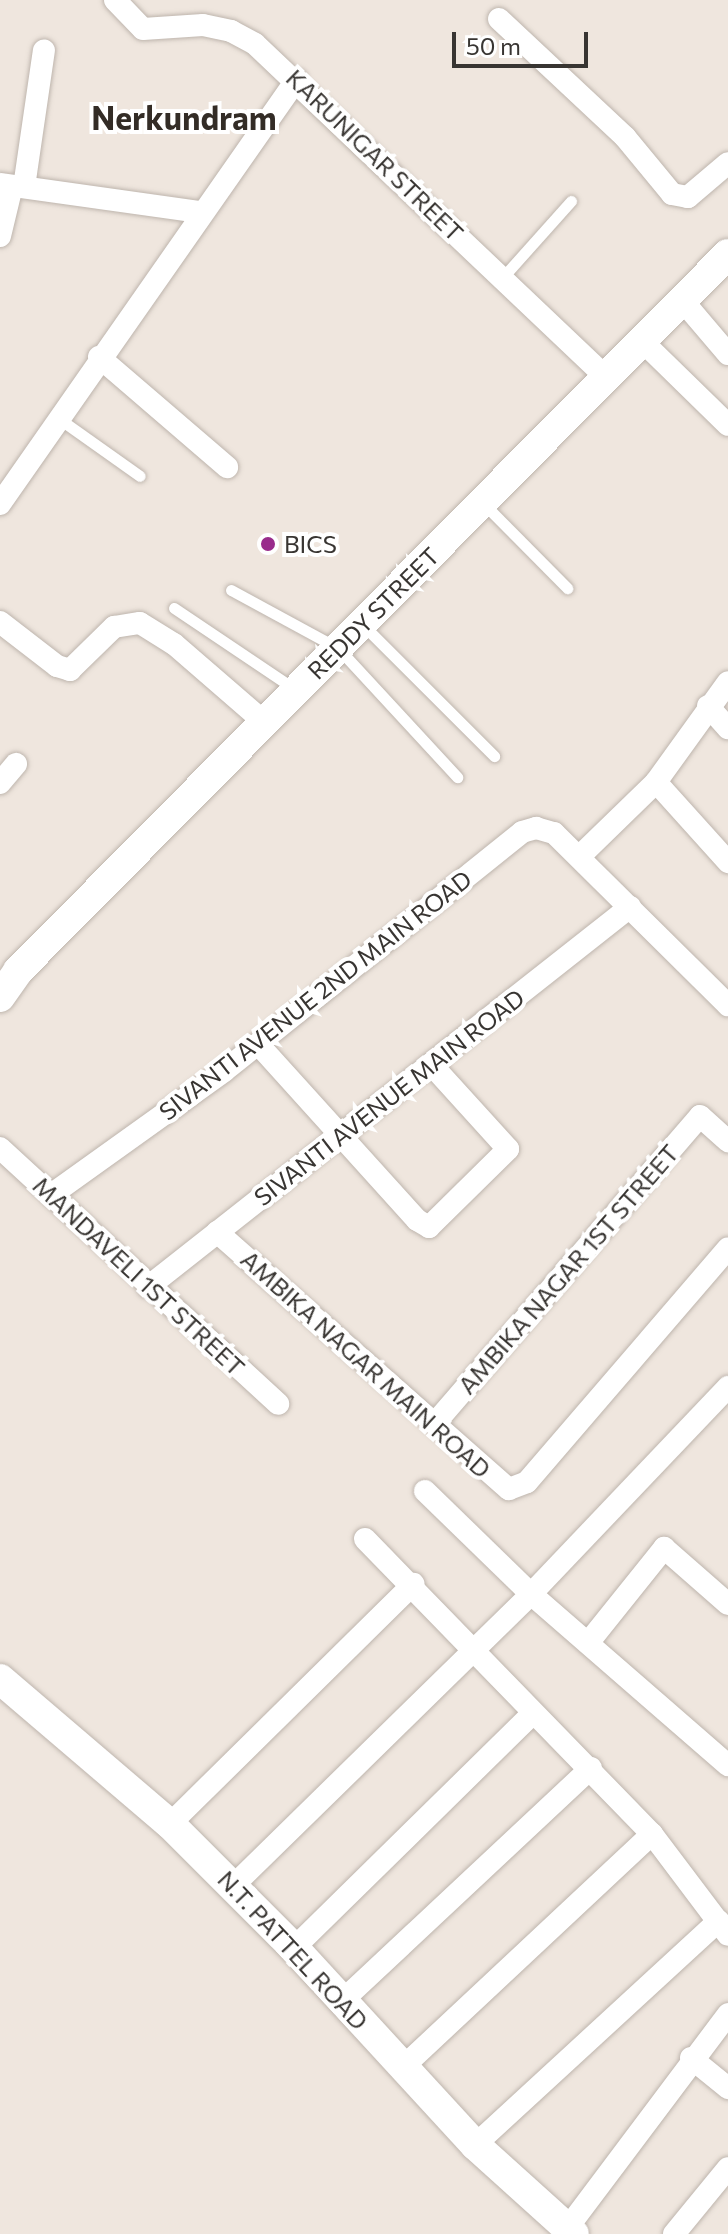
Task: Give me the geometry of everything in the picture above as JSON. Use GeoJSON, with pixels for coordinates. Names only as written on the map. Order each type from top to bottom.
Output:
{"type":"FeatureCollection","features":[{"type":"Feature","properties":{"kind":"street","name":"KARUNIGAR STREET"},"geometry":{"type":"LineString","coordinates":[[115,0],[143,29],[203,25],[231,31],[297,79],[606,377]]}},
{"type":"Feature","properties":{"kind":"street"},"geometry":{"type":"LineString","coordinates":[[499,19],[625,137],[672,194],[688,197],[728,163]]}},
{"type":"Feature","properties":{"kind":"street"},"geometry":{"type":"LineString","coordinates":[[0,236],[44,50]]}},
{"type":"Feature","properties":{"kind":"street"},"geometry":{"type":"LineString","coordinates":[[0,504],[200,212],[297,79]]}},
{"type":"Feature","properties":{"kind":"street"},"geometry":{"type":"LineString","coordinates":[[12,186],[200,212]]}},
{"type":"Feature","properties":{"kind":"street","name":"REDDY STREET"},"geometry":{"type":"LineString","coordinates":[[9,963],[264,722],[728,254]]}},
{"type":"Feature","properties":{"kind":"street"},"geometry":{"type":"LineString","coordinates":[[682,300],[728,354]]}},
{"type":"Feature","properties":{"kind":"street"},"geometry":{"type":"LineString","coordinates":[[642,341],[728,425]]}},
{"type":"Feature","properties":{"kind":"street"},"geometry":{"type":"LineString","coordinates":[[99,357],[227,467]]}},
{"type":"Feature","properties":{"kind":"street"},"geometry":{"type":"LineString","coordinates":[[0,622],[57,666],[70,670],[114,627],[140,623],[174,644],[264,722]]}},
{"type":"Feature","properties":{"kind":"street"},"geometry":{"type":"LineString","coordinates":[[580,856],[656,782],[728,682]]}},
{"type":"Feature","properties":{"kind":"street"},"geometry":{"type":"LineString","coordinates":[[708,706],[728,728]]}},
{"type":"Feature","properties":{"kind":"street"},"geometry":{"type":"LineString","coordinates":[[0,783],[16,764]]}},
{"type":"Feature","properties":{"kind":"street"},"geometry":{"type":"LineString","coordinates":[[656,782],[728,862]]}},
{"type":"Feature","properties":{"kind":"street","name":"SIVANTI AVENUE 2ND MAIN ROAD"},"geometry":{"type":"LineString","coordinates":[[51,1195],[258,1044],[522,832],[536,828],[554,833],[580,856],[728,1005]]}},
{"type":"Feature","properties":{"kind":"street","name":"SIVANTI AVENUE MAIN ROAD"},"geometry":{"type":"LineString","coordinates":[[148,1287],[630,907]]}},
{"type":"Feature","properties":{"kind":"street"},"geometry":{"type":"LineString","coordinates":[[0,997],[9,963]]}},
{"type":"Feature","properties":{"kind":"street"},"geometry":{"type":"LineString","coordinates":[[258,1044],[417,1220],[435,1225],[508,1149],[431,1064]]}},
{"type":"Feature","properties":{"kind":"street","name":"AMBIKA NAGAR 1ST STREET"},"geometry":{"type":"LineString","coordinates":[[436,1422],[700,1116],[728,1141]]}},
{"type":"Feature","properties":{"kind":"street","name":"MANDAVELI 1ST STREET"},"geometry":{"type":"LineString","coordinates":[[0,1148],[278,1404]]}},
{"type":"Feature","properties":{"kind":"street","name":"AMBIKA NAGAR MAIN ROAD"},"geometry":{"type":"LineString","coordinates":[[217,1232],[436,1422],[504,1487],[517,1488],[728,1248]]}},
{"type":"Feature","properties":{"kind":"street"},"geometry":{"type":"LineString","coordinates":[[233,1886],[531,1594],[728,1387]]}},
{"type":"Feature","properties":{"kind":"street"},"geometry":{"type":"LineString","coordinates":[[425,1491],[531,1594],[728,1765]]}},
{"type":"Feature","properties":{"kind":"street"},"geometry":{"type":"LineString","coordinates":[[365,1539],[413,1584],[532,1714],[591,1768],[652,1834],[724,1928],[475,2145]]}},
{"type":"Feature","properties":{"kind":"street"},"geometry":{"type":"LineString","coordinates":[[588,1643],[664,1548],[728,1604]]}},
{"type":"Feature","properties":{"kind":"street"},"geometry":{"type":"LineString","coordinates":[[170,1824],[413,1584]]}},
{"type":"Feature","properties":{"kind":"street","name":"N.T. PATTEL ROAD"},"geometry":{"type":"LineString","coordinates":[[0,1679],[170,1824],[294,1948],[475,2145],[568,2233]]}},
{"type":"Feature","properties":{"kind":"street"},"geometry":{"type":"LineString","coordinates":[[294,1948],[532,1714]]}},
{"type":"Feature","properties":{"kind":"street"},"geometry":{"type":"LineString","coordinates":[[342,2001],[591,1768]]}},
{"type":"Feature","properties":{"kind":"street"},"geometry":{"type":"LineString","coordinates":[[403,2067],[652,1834]]}},
{"type":"Feature","properties":{"kind":"street"},"geometry":{"type":"LineString","coordinates":[[568,2233],[691,2058],[728,2014]]}},
{"type":"Feature","properties":{"kind":"street"},"geometry":{"type":"LineString","coordinates":[[691,2058],[728,2088]]}},
{"type":"Feature","properties":{"kind":"street"},"geometry":{"type":"LineString","coordinates":[[674,2234],[728,2168]]}},
{"type":"Feature","properties":{"kind":"lane"},"geometry":{"type":"LineString","coordinates":[[503,277],[571,201]]}},
{"type":"Feature","properties":{"kind":"lane"},"geometry":{"type":"LineString","coordinates":[[58,417],[140,476]]}},
{"type":"Feature","properties":{"kind":"lane"},"geometry":{"type":"LineString","coordinates":[[482,502],[567,588]]}},
{"type":"Feature","properties":{"kind":"lane"},"geometry":{"type":"LineString","coordinates":[[231,590],[338,648],[457,777]]}},
{"type":"Feature","properties":{"kind":"lane"},"geometry":{"type":"LineString","coordinates":[[174,608],[296,690]]}},
{"type":"Feature","properties":{"kind":"lane"},"geometry":{"type":"LineString","coordinates":[[362,624],[494,756]]}},
{"type":"Feature","properties":{"kind":"place","name":"BICS"},"geometry":{"type":"Point","coordinates":[268,544]}},
{"type":"Feature","properties":{"kind":"district","name":"Nerkundram"},"geometry":{"type":"Point","coordinates":[184,117]}}]}
